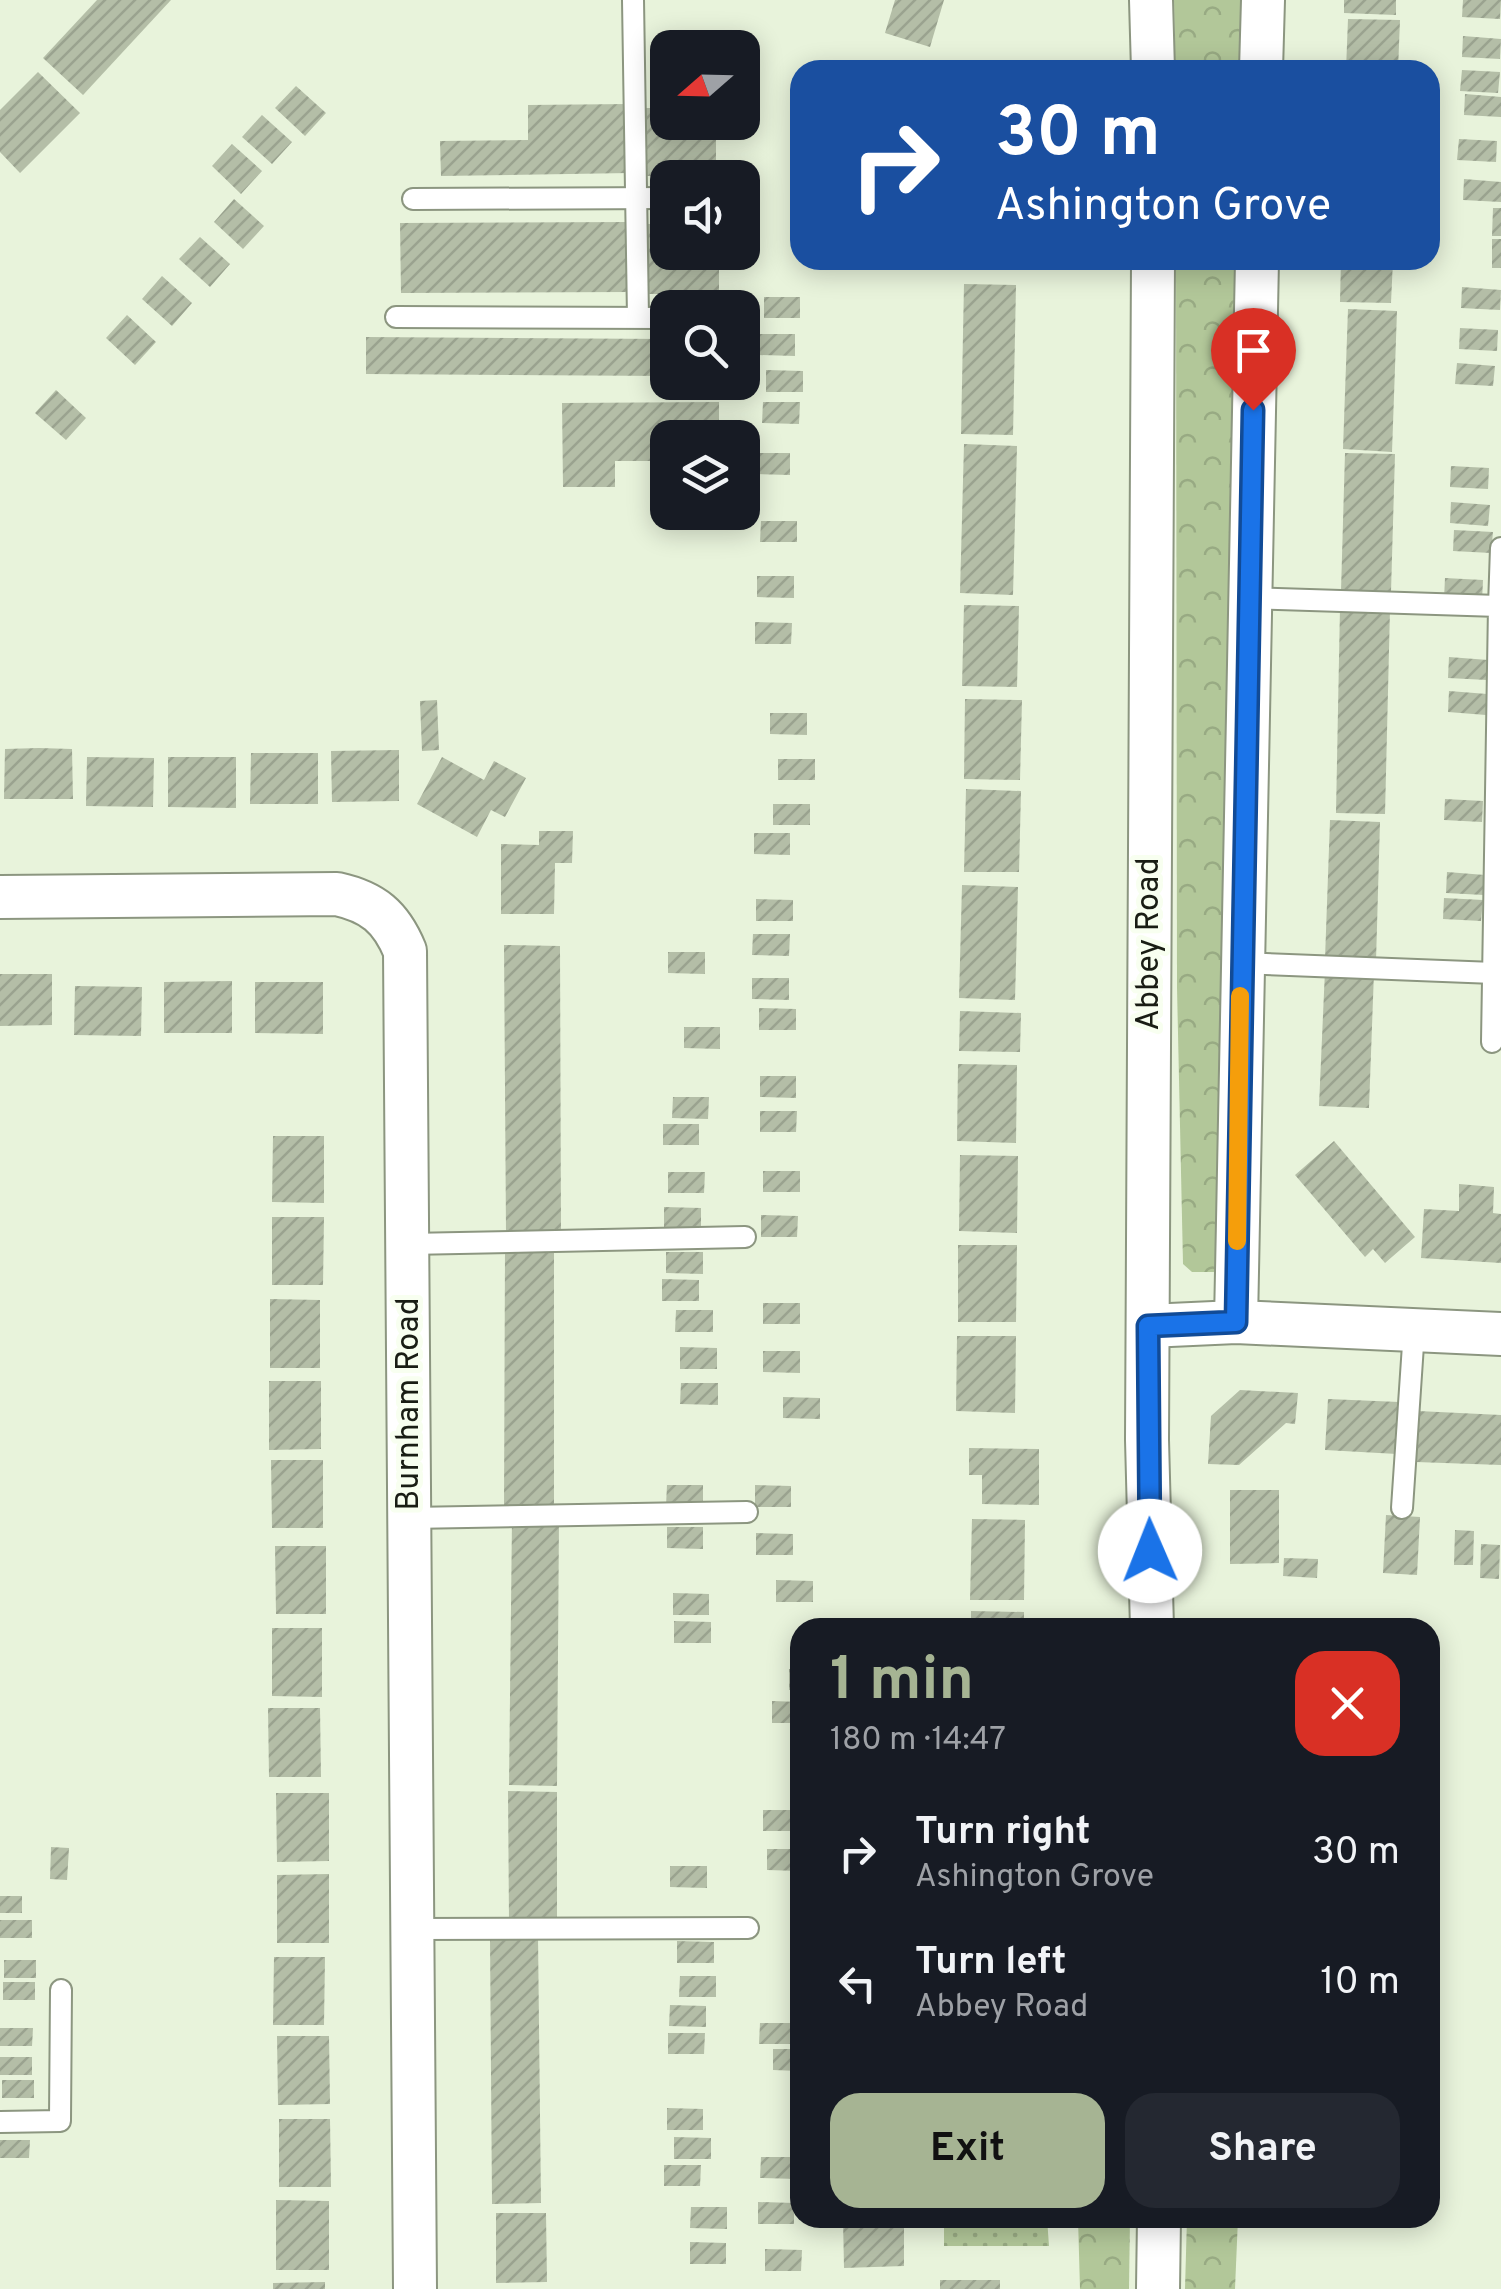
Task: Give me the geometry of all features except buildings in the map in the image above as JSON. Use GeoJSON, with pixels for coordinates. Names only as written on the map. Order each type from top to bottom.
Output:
{"type":"FeatureCollection","features":[{"type":"Feature","properties":{"kind":"street"},"geometry":{"type":"LineString","coordinates":[[1151,0],[1153,60]]}},
{"type":"Feature","properties":{"kind":"street"},"geometry":{"type":"LineString","coordinates":[[1262,60],[1263,0]]}},
{"type":"Feature","properties":{"kind":"street","name":"Abbey Road"},"geometry":{"type":"LineString","coordinates":[[1152,1618],[1148,1326],[1153,270]]}},
{"type":"Feature","properties":{"kind":"street"},"geometry":{"type":"LineString","coordinates":[[1236,1322],[1240,963],[1257,270]]}},
{"type":"Feature","properties":{"kind":"street","name":"Burnham Road"},"geometry":{"type":"LineString","coordinates":[[0,897],[338,894],[363,900],[381,912],[394,927],[408,973],[415,2289]]}},
{"type":"Feature","properties":{"kind":"street"},"geometry":{"type":"LineString","coordinates":[[1148,1326],[1236,1322],[1501,1334]]}},
{"type":"Feature","properties":{"kind":"street"},"geometry":{"type":"LineString","coordinates":[[1158,2289],[1159,2228]]}},
{"type":"Feature","properties":{"kind":"lane"},"geometry":{"type":"LineString","coordinates":[[633,0],[638,318]]}},
{"type":"Feature","properties":{"kind":"lane"},"geometry":{"type":"LineString","coordinates":[[413,199],[650,198]]}},
{"type":"Feature","properties":{"kind":"lane"},"geometry":{"type":"LineString","coordinates":[[396,317],[650,318]]}},
{"type":"Feature","properties":{"kind":"lane"},"geometry":{"type":"LineString","coordinates":[[1492,1042],[1501,548]]}},
{"type":"Feature","properties":{"kind":"lane"},"geometry":{"type":"LineString","coordinates":[[1248,598],[1500,615]]}},
{"type":"Feature","properties":{"kind":"lane"},"geometry":{"type":"LineString","coordinates":[[1240,963],[1494,973]]}},
{"type":"Feature","properties":{"kind":"lane"},"geometry":{"type":"LineString","coordinates":[[410,1244],[744,1238]]}},
{"type":"Feature","properties":{"kind":"lane"},"geometry":{"type":"LineString","coordinates":[[1402,1508],[1414,1330]]}},
{"type":"Feature","properties":{"kind":"lane"},"geometry":{"type":"LineString","coordinates":[[410,1518],[748,1512]]}},
{"type":"Feature","properties":{"kind":"lane"},"geometry":{"type":"LineString","coordinates":[[413,1929],[748,1928]]}},
{"type":"Feature","properties":{"kind":"lane"},"geometry":{"type":"LineString","coordinates":[[0,2122],[60,2121],[62,1990]]}},
{"type":"Feature","properties":{"kind":"green space"},"geometry":{"type":"Polygon","coordinates":[[[1174,0],[1242,0],[1240,60],[1175,60],[1174,0]]]}},
{"type":"Feature","properties":{"kind":"green space"},"geometry":{"type":"Polygon","coordinates":[[[1176,270],[1237,270],[1221,1265],[1214,1272],[1192,1272],[1183,1264],[1177,987],[1176,270]]]}},
{"type":"Feature","properties":{"kind":"green space"},"geometry":{"type":"Polygon","coordinates":[[[944,2228],[1048,2228],[1049,2246],[944,2246],[944,2228]]]}},
{"type":"Feature","properties":{"kind":"green space"},"geometry":{"type":"Polygon","coordinates":[[[1078,2228],[1130,2228],[1129,2289],[1080,2289],[1078,2228]]]}},
{"type":"Feature","properties":{"kind":"green space"},"geometry":{"type":"Polygon","coordinates":[[[1187,2228],[1238,2228],[1235,2289],[1185,2289],[1187,2228]]]}},
{"type":"Feature","properties":{"kind":"slow traffic"},"geometry":{"type":"LineString","coordinates":[[1237,1241],[1240,996]]}},
{"type":"Feature","properties":{"kind":"route"},"geometry":{"type":"LineString","coordinates":[[1150,1551],[1148,1326],[1236,1322],[1253,410]]}}]}
